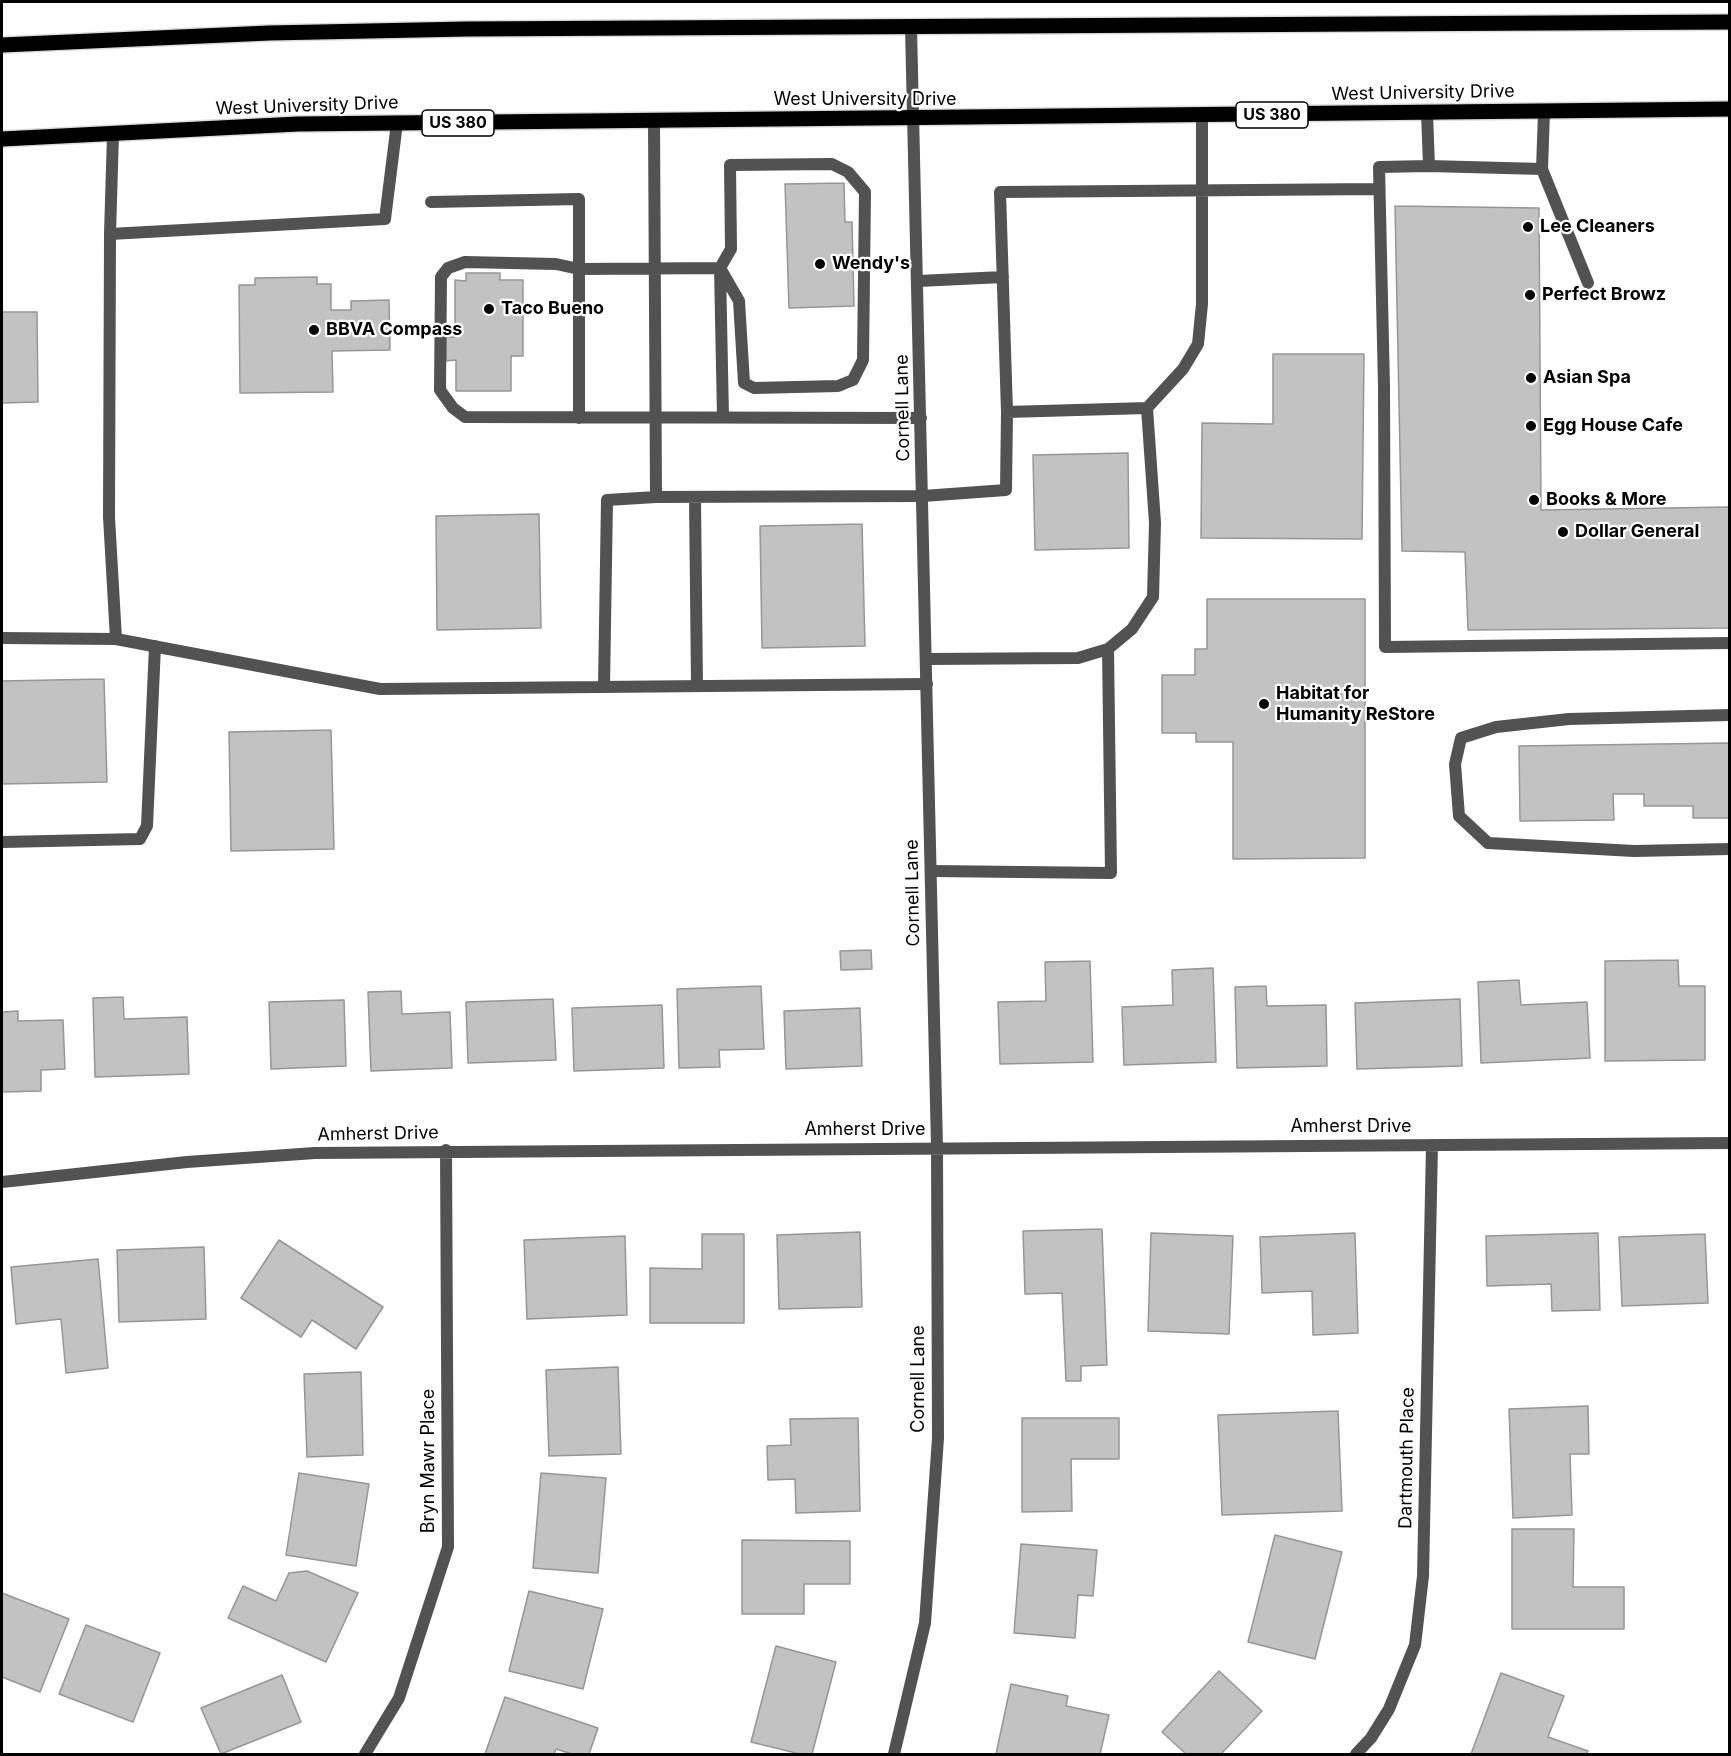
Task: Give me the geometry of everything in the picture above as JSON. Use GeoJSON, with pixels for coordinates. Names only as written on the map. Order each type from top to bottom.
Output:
{"type":"FeatureCollection","features":[{"type":"Feature","properties":{"kind":"main road"},"geometry":{"type":"LineString","coordinates":[[2,45],[281,32],[1730,22]]}},
{"type":"Feature","properties":{"kind":"main road","name":"West University Drive"},"geometry":{"type":"LineString","coordinates":[[2,139],[298,124],[1730,109]]}},
{"type":"Feature","properties":{"kind":"street","name":"Cornell Lane"},"geometry":{"type":"LineString","coordinates":[[894,1755],[926,1611],[938,1438],[937,1148],[915,119],[911,28]]}},
{"type":"Feature","properties":{"kind":"street"},"geometry":{"type":"LineString","coordinates":[[1544,112],[1542,169],[1588,283]]}},
{"type":"Feature","properties":{"kind":"street"},"geometry":{"type":"LineString","coordinates":[[1427,113],[1429,166]]}},
{"type":"Feature","properties":{"kind":"street"},"geometry":{"type":"LineString","coordinates":[[1007,412],[1147,408],[1183,369],[1198,344],[1202,304],[1202,116]]}},
{"type":"Feature","properties":{"kind":"street"},"geometry":{"type":"LineString","coordinates":[[654,121],[657,497]]}},
{"type":"Feature","properties":{"kind":"street"},"geometry":{"type":"LineString","coordinates":[[110,234],[385,219],[397,123]]}},
{"type":"Feature","properties":{"kind":"street"},"geometry":{"type":"LineString","coordinates":[[113,134],[110,234],[109,517],[116,639]]}},
{"type":"Feature","properties":{"kind":"street"},"geometry":{"type":"LineString","coordinates":[[720,268],[739,301],[744,383],[753,388],[827,387],[838,386],[853,380],[863,360],[865,192],[848,172],[832,164],[730,165],[731,249],[720,268],[723,417]]}},
{"type":"Feature","properties":{"kind":"street"},"geometry":{"type":"LineString","coordinates":[[1542,169],[1379,167],[1384,387],[1385,647],[1730,644]]}},
{"type":"Feature","properties":{"kind":"street"},"geometry":{"type":"LineString","coordinates":[[604,687],[607,500],[657,497],[923,496],[1006,490],[1007,412],[1000,192],[1378,189]]}},
{"type":"Feature","properties":{"kind":"street"},"geometry":{"type":"LineString","coordinates":[[431,202],[579,199],[579,418]]}},
{"type":"Feature","properties":{"kind":"street"},"geometry":{"type":"LineString","coordinates":[[720,268],[579,269],[556,264],[465,262],[448,268],[441,278],[440,390],[453,408],[465,417],[921,418]]}},
{"type":"Feature","properties":{"kind":"street"},"geometry":{"type":"LineString","coordinates":[[918,281],[1003,277]]}},
{"type":"Feature","properties":{"kind":"street"},"geometry":{"type":"LineString","coordinates":[[926,659],[1078,658],[1108,649],[1132,629],[1153,597],[1155,523],[1147,408]]}},
{"type":"Feature","properties":{"kind":"street"},"geometry":{"type":"LineString","coordinates":[[695,498],[697,686]]}},
{"type":"Feature","properties":{"kind":"street"},"geometry":{"type":"LineString","coordinates":[[2,638],[116,639],[380,689],[927,684]]}},
{"type":"Feature","properties":{"kind":"street"},"geometry":{"type":"LineString","coordinates":[[2,842],[140,839],[147,826],[155,646]]}},
{"type":"Feature","properties":{"kind":"street"},"geometry":{"type":"LineString","coordinates":[[931,871],[1111,873],[1108,649]]}},
{"type":"Feature","properties":{"kind":"street"},"geometry":{"type":"LineString","coordinates":[[1730,715],[1569,718],[1496,727],[1461,738],[1455,764],[1459,816],[1488,843],[1634,850],[1730,849]]}},
{"type":"Feature","properties":{"kind":"street","name":"Amherst Drive"},"geometry":{"type":"LineString","coordinates":[[2,1182],[187,1162],[315,1153],[446,1150],[1730,1143]]}},
{"type":"Feature","properties":{"kind":"street","name":"Dartmouth Place"},"geometry":{"type":"LineString","coordinates":[[1356,1755],[1371,1738],[1389,1709],[1415,1646],[1423,1576],[1431,1145]]}},
{"type":"Feature","properties":{"kind":"street","name":"Bryn Mawr Place"},"geometry":{"type":"LineString","coordinates":[[365,1755],[399,1698],[448,1547],[446,1150]]}},
{"type":"Feature","properties":{"kind":"building","name":"Wendy's"},"geometry":{"type":"Polygon","coordinates":[[[844,183],[845,222],[852,222],[854,306],[789,308],[785,184],[844,183]]]}},
{"type":"Feature","properties":{"kind":"building"},"geometry":{"type":"Polygon","coordinates":[[[1395,206],[1539,208],[1541,510],[1730,507],[1730,628],[1468,630],[1465,552],[1402,551],[1395,206]]]}},
{"type":"Feature","properties":{"kind":"building","name":"Taco Bueno"},"geometry":{"type":"Polygon","coordinates":[[[466,273],[500,273],[500,280],[523,280],[523,356],[511,356],[511,391],[456,391],[456,360],[446,361],[446,337],[455,337],[455,280],[466,281],[466,273]]]}},
{"type":"Feature","properties":{"kind":"building","name":"BBVA Compass"},"geometry":{"type":"Polygon","coordinates":[[[317,277],[317,284],[331,284],[331,310],[351,310],[351,301],[389,300],[390,350],[332,351],[333,392],[240,393],[239,285],[255,285],[255,278],[317,277]]]}},
{"type":"Feature","properties":{"kind":"building"},"geometry":{"type":"Polygon","coordinates":[[[2,312],[37,312],[38,402],[2,403],[2,312]]]}},
{"type":"Feature","properties":{"kind":"building"},"geometry":{"type":"Polygon","coordinates":[[[1273,354],[1364,354],[1362,539],[1201,538],[1202,423],[1273,424],[1273,354]]]}},
{"type":"Feature","properties":{"kind":"building"},"geometry":{"type":"Polygon","coordinates":[[[1128,453],[1129,548],[1035,550],[1033,455],[1128,453]]]}},
{"type":"Feature","properties":{"kind":"building"},"geometry":{"type":"Polygon","coordinates":[[[539,514],[541,628],[437,630],[436,516],[539,514]]]}},
{"type":"Feature","properties":{"kind":"building"},"geometry":{"type":"Polygon","coordinates":[[[862,524],[865,646],[762,648],[760,526],[862,524]]]}},
{"type":"Feature","properties":{"kind":"building","name":"Habitat for Humanity ReStore"},"geometry":{"type":"Polygon","coordinates":[[[1207,599],[1365,599],[1365,858],[1233,859],[1233,742],[1196,742],[1196,733],[1162,733],[1162,675],[1195,675],[1195,649],[1207,649],[1207,599]]]}},
{"type":"Feature","properties":{"kind":"building"},"geometry":{"type":"Polygon","coordinates":[[[104,679],[107,782],[2,784],[2,681],[104,679]]]}},
{"type":"Feature","properties":{"kind":"building"},"geometry":{"type":"Polygon","coordinates":[[[331,730],[334,849],[231,851],[229,732],[331,730]]]}},
{"type":"Feature","properties":{"kind":"building"},"geometry":{"type":"Polygon","coordinates":[[[1730,743],[1730,818],[1693,818],[1693,806],[1644,806],[1644,794],[1613,794],[1614,820],[1520,821],[1519,746],[1730,743]]]}},
{"type":"Feature","properties":{"kind":"building"},"geometry":{"type":"Polygon","coordinates":[[[871,950],[872,969],[841,970],[840,951],[871,950]]]}},
{"type":"Feature","properties":{"kind":"building"},"geometry":{"type":"Polygon","coordinates":[[[1678,960],[1679,986],[1705,986],[1705,1060],[1605,1061],[1605,961],[1678,960]]]}},
{"type":"Feature","properties":{"kind":"building"},"geometry":{"type":"Polygon","coordinates":[[[1090,961],[1093,1062],[1000,1064],[998,1002],[1046,1001],[1045,962],[1090,961]]]}},
{"type":"Feature","properties":{"kind":"building"},"geometry":{"type":"Polygon","coordinates":[[[1213,968],[1216,1062],[1124,1065],[1122,1007],[1173,1005],[1172,970],[1213,968]]]}},
{"type":"Feature","properties":{"kind":"building"},"geometry":{"type":"Polygon","coordinates":[[[1519,980],[1521,1005],[1587,1002],[1590,1058],[1481,1063],[1478,982],[1519,980]]]}},
{"type":"Feature","properties":{"kind":"building"},"geometry":{"type":"Polygon","coordinates":[[[761,986],[764,1049],[719,1050],[720,1067],[679,1068],[677,989],[761,986]]]}},
{"type":"Feature","properties":{"kind":"building"},"geometry":{"type":"Polygon","coordinates":[[[1266,986],[1267,1006],[1326,1005],[1327,1066],[1237,1068],[1235,987],[1266,986]]]}},
{"type":"Feature","properties":{"kind":"building"},"geometry":{"type":"Polygon","coordinates":[[[401,991],[402,1014],[450,1012],[452,1068],[371,1071],[368,992],[401,991]]]}},
{"type":"Feature","properties":{"kind":"building"},"geometry":{"type":"Polygon","coordinates":[[[123,997],[124,1019],[187,1017],[189,1074],[95,1077],[93,998],[123,997]]]}},
{"type":"Feature","properties":{"kind":"building"},"geometry":{"type":"Polygon","coordinates":[[[553,999],[556,1060],[468,1063],[466,1002],[553,999]]]}},
{"type":"Feature","properties":{"kind":"building"},"geometry":{"type":"Polygon","coordinates":[[[1460,999],[1462,1066],[1357,1069],[1355,1003],[1460,999]]]}},
{"type":"Feature","properties":{"kind":"building"},"geometry":{"type":"Polygon","coordinates":[[[344,1000],[346,1066],[271,1069],[269,1002],[344,1000]]]}},
{"type":"Feature","properties":{"kind":"building"},"geometry":{"type":"Polygon","coordinates":[[[662,1005],[664,1068],[574,1071],[572,1008],[662,1005]]]}},
{"type":"Feature","properties":{"kind":"building"},"geometry":{"type":"Polygon","coordinates":[[[860,1008],[862,1066],[786,1069],[784,1011],[860,1008]]]}},
{"type":"Feature","properties":{"kind":"building"},"geometry":{"type":"Polygon","coordinates":[[[18,1011],[18,1021],[63,1020],[65,1069],[41,1070],[41,1091],[2,1092],[2,1012],[18,1011]]]}},
{"type":"Feature","properties":{"kind":"building"},"geometry":{"type":"Polygon","coordinates":[[[1102,1229],[1107,1365],[1081,1366],[1081,1381],[1066,1381],[1062,1293],[1025,1294],[1023,1231],[1102,1229]]]}},
{"type":"Feature","properties":{"kind":"building"},"geometry":{"type":"Polygon","coordinates":[[[860,1232],[862,1307],[779,1309],[777,1235],[860,1232]]]}},
{"type":"Feature","properties":{"kind":"building"},"geometry":{"type":"Polygon","coordinates":[[[1151,1233],[1233,1236],[1229,1334],[1148,1331],[1151,1233]]]}},
{"type":"Feature","properties":{"kind":"building"},"geometry":{"type":"Polygon","coordinates":[[[1355,1233],[1358,1333],[1313,1335],[1312,1291],[1262,1293],[1260,1237],[1355,1233]]]}},
{"type":"Feature","properties":{"kind":"building"},"geometry":{"type":"Polygon","coordinates":[[[1598,1233],[1600,1310],[1552,1311],[1551,1284],[1487,1286],[1486,1236],[1598,1233]]]}},
{"type":"Feature","properties":{"kind":"building"},"geometry":{"type":"Polygon","coordinates":[[[702,1234],[744,1234],[744,1323],[650,1323],[650,1268],[702,1269],[702,1234]]]}},
{"type":"Feature","properties":{"kind":"building"},"geometry":{"type":"Polygon","coordinates":[[[1705,1234],[1708,1303],[1622,1306],[1619,1237],[1705,1234]]]}},
{"type":"Feature","properties":{"kind":"building"},"geometry":{"type":"Polygon","coordinates":[[[625,1236],[627,1315],[527,1319],[524,1240],[625,1236]]]}},
{"type":"Feature","properties":{"kind":"building"},"geometry":{"type":"Polygon","coordinates":[[[279,1240],[383,1307],[356,1349],[312,1320],[301,1337],[241,1298],[279,1240]]]}},
{"type":"Feature","properties":{"kind":"building"},"geometry":{"type":"Polygon","coordinates":[[[204,1247],[206,1319],[119,1322],[117,1250],[204,1247]]]}},
{"type":"Feature","properties":{"kind":"building"},"geometry":{"type":"Polygon","coordinates":[[[98,1259],[108,1368],[66,1373],[61,1319],[16,1324],[11,1267],[98,1259]]]}},
{"type":"Feature","properties":{"kind":"building"},"geometry":{"type":"Polygon","coordinates":[[[618,1367],[621,1454],[549,1456],[546,1370],[618,1367]]]}},
{"type":"Feature","properties":{"kind":"building"},"geometry":{"type":"Polygon","coordinates":[[[361,1372],[363,1455],[307,1457],[304,1374],[361,1372]]]}},
{"type":"Feature","properties":{"kind":"building"},"geometry":{"type":"Polygon","coordinates":[[[1588,1406],[1589,1454],[1570,1454],[1572,1515],[1513,1518],[1509,1409],[1588,1406]]]}},
{"type":"Feature","properties":{"kind":"building"},"geometry":{"type":"Polygon","coordinates":[[[1338,1411],[1342,1511],[1222,1515],[1218,1415],[1338,1411]]]}},
{"type":"Feature","properties":{"kind":"building"},"geometry":{"type":"Polygon","coordinates":[[[858,1418],[860,1511],[796,1513],[795,1479],[768,1480],[767,1446],[791,1445],[790,1419],[858,1418]]]}},
{"type":"Feature","properties":{"kind":"building"},"geometry":{"type":"Polygon","coordinates":[[[1022,1418],[1119,1418],[1119,1459],[1071,1459],[1072,1511],[1022,1512],[1022,1418]]]}},
{"type":"Feature","properties":{"kind":"building"},"geometry":{"type":"Polygon","coordinates":[[[299,1473],[369,1484],[356,1566],[286,1555],[299,1473]]]}},
{"type":"Feature","properties":{"kind":"building"},"geometry":{"type":"Polygon","coordinates":[[[541,1473],[606,1478],[598,1573],[533,1568],[541,1473]]]}},
{"type":"Feature","properties":{"kind":"building"},"geometry":{"type":"Polygon","coordinates":[[[1512,1529],[1574,1529],[1573,1587],[1624,1587],[1624,1629],[1512,1629],[1512,1529]]]}},
{"type":"Feature","properties":{"kind":"building"},"geometry":{"type":"Polygon","coordinates":[[[1275,1535],[1342,1552],[1315,1659],[1248,1642],[1275,1535]]]}},
{"type":"Feature","properties":{"kind":"building"},"geometry":{"type":"Polygon","coordinates":[[[742,1540],[850,1541],[850,1584],[804,1584],[804,1614],[742,1614],[742,1540]]]}},
{"type":"Feature","properties":{"kind":"building"},"geometry":{"type":"Polygon","coordinates":[[[1021,1544],[1097,1550],[1093,1596],[1078,1595],[1075,1638],[1014,1633],[1021,1544]]]}},
{"type":"Feature","properties":{"kind":"building"},"geometry":{"type":"Polygon","coordinates":[[[307,1571],[358,1593],[326,1662],[228,1618],[243,1586],[276,1601],[289,1573],[307,1571]]]}},
{"type":"Feature","properties":{"kind":"building"},"geometry":{"type":"Polygon","coordinates":[[[529,1591],[603,1609],[583,1689],[509,1671],[529,1591]]]}},
{"type":"Feature","properties":{"kind":"building"},"geometry":{"type":"Polygon","coordinates":[[[2,1593],[69,1619],[40,1692],[2,1677],[2,1593]]]}},
{"type":"Feature","properties":{"kind":"building"},"geometry":{"type":"Polygon","coordinates":[[[86,1625],[160,1653],[133,1722],[59,1694],[86,1625]]]}},
{"type":"Feature","properties":{"kind":"building"},"geometry":{"type":"Polygon","coordinates":[[[776,1646],[836,1662],[812,1754],[800,1754],[751,1742],[776,1646]]]}},
{"type":"Feature","properties":{"kind":"building"},"geometry":{"type":"Polygon","coordinates":[[[1219,1671],[1262,1711],[1221,1754],[1186,1754],[1162,1732],[1219,1671]]]}},
{"type":"Feature","properties":{"kind":"building"},"geometry":{"type":"Polygon","coordinates":[[[1501,1673],[1564,1696],[1548,1737],[1588,1751],[1586,1754],[1471,1754],[1501,1673]]]}},
{"type":"Feature","properties":{"kind":"building"},"geometry":{"type":"Polygon","coordinates":[[[282,1675],[301,1722],[221,1754],[201,1708],[282,1675]]]}},
{"type":"Feature","properties":{"kind":"building"},"geometry":{"type":"Polygon","coordinates":[[[1011,1684],[1068,1696],[1066,1706],[1109,1715],[1100,1754],[996,1754],[1011,1684]]]}},
{"type":"Feature","properties":{"kind":"building"},"geometry":{"type":"Polygon","coordinates":[[[505,1697],[598,1728],[589,1754],[572,1754],[556,1749],[554,1754],[485,1754],[505,1697]]]}},
{"type":"Feature","properties":{"kind":"place","name":"Lee Cleaners"},"geometry":{"type":"Point","coordinates":[1528,227]}},
{"type":"Feature","properties":{"kind":"place","name":"Wendy's"},"geometry":{"type":"Point","coordinates":[820,264]}},
{"type":"Feature","properties":{"kind":"place","name":"Perfect Browz"},"geometry":{"type":"Point","coordinates":[1530,295]}},
{"type":"Feature","properties":{"kind":"place","name":"Taco Bueno"},"geometry":{"type":"Point","coordinates":[489,309]}},
{"type":"Feature","properties":{"kind":"place","name":"BBVA Compass"},"geometry":{"type":"Point","coordinates":[314,330]}},
{"type":"Feature","properties":{"kind":"place","name":"Asian Spa"},"geometry":{"type":"Point","coordinates":[1531,378]}},
{"type":"Feature","properties":{"kind":"place","name":"Egg House Cafe"},"geometry":{"type":"Point","coordinates":[1531,426]}},
{"type":"Feature","properties":{"kind":"place","name":"Books & More"},"geometry":{"type":"Point","coordinates":[1534,500]}},
{"type":"Feature","properties":{"kind":"place","name":"Dollar General"},"geometry":{"type":"Point","coordinates":[1563,532]}},
{"type":"Feature","properties":{"kind":"place","name":"Habitat for Humanity ReStore"},"geometry":{"type":"Point","coordinates":[1264,704]}}]}
